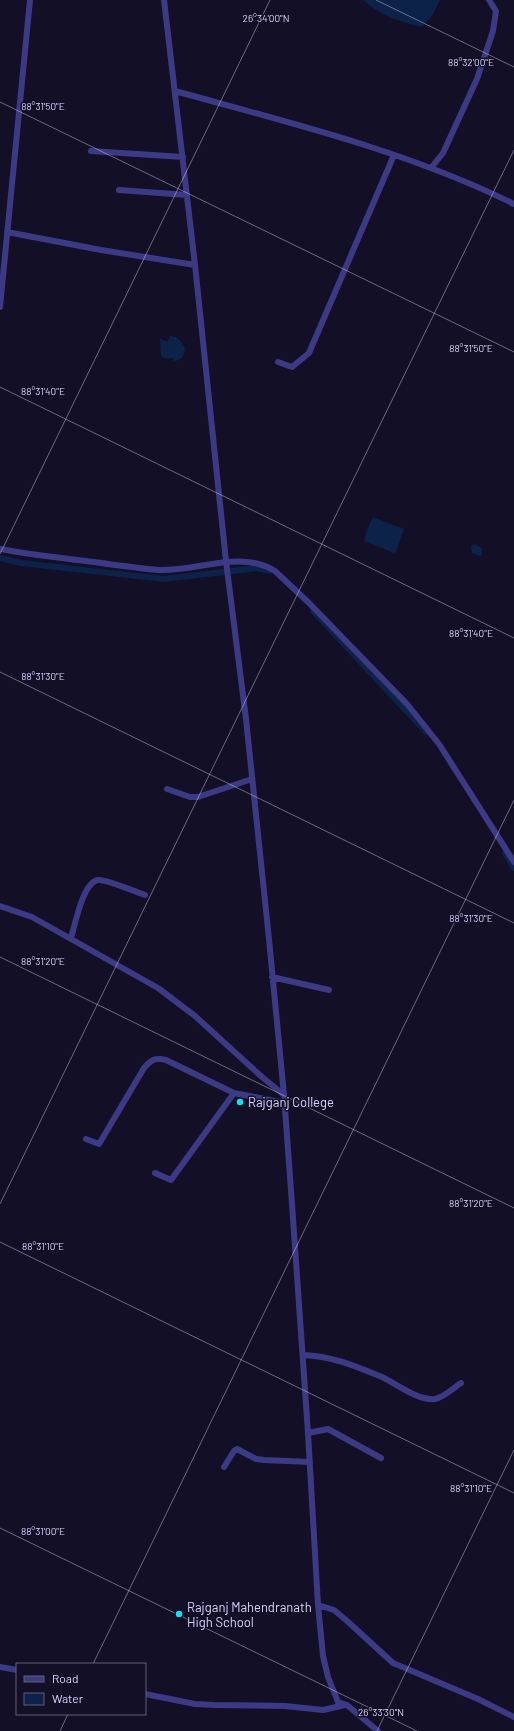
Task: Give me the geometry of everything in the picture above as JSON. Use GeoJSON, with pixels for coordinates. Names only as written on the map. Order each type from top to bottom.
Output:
{"type":"FeatureCollection","features":[{"type":"Feature","properties":{"kind":"street"},"geometry":{"type":"LineString","coordinates":[[0,307],[30,0]]}},
{"type":"Feature","properties":{"kind":"street"},"geometry":{"type":"LineString","coordinates":[[164,0],[195,265],[226,564],[252,779],[284,1094],[303,1355],[318,1605],[323,1656],[328,1677],[338,1702],[347,1705],[378,1731]]}},
{"type":"Feature","properties":{"kind":"street"},"geometry":{"type":"LineString","coordinates":[[431,168],[443,152],[477,79],[493,31],[496,11],[490,0]]}},
{"type":"Feature","properties":{"kind":"street"},"geometry":{"type":"LineString","coordinates":[[175,92],[340,137],[431,168],[514,204]]}},
{"type":"Feature","properties":{"kind":"street"},"geometry":{"type":"LineString","coordinates":[[91,151],[183,157]]}},
{"type":"Feature","properties":{"kind":"street"},"geometry":{"type":"LineString","coordinates":[[278,362],[292,367],[309,353],[394,155]]}},
{"type":"Feature","properties":{"kind":"street"},"geometry":{"type":"LineString","coordinates":[[118,190],[187,195]]}},
{"type":"Feature","properties":{"kind":"street"},"geometry":{"type":"LineString","coordinates":[[7,232],[101,250],[195,265]]}},
{"type":"Feature","properties":{"kind":"street"},"geometry":{"type":"LineString","coordinates":[[0,549],[23,554],[159,570],[226,564],[262,564],[275,571],[309,603],[401,698],[439,744],[514,862]]}},
{"type":"Feature","properties":{"kind":"street"},"geometry":{"type":"LineString","coordinates":[[167,789],[190,797],[198,797],[252,779]]}},
{"type":"Feature","properties":{"kind":"street"},"geometry":{"type":"LineString","coordinates":[[71,938],[85,892],[94,881],[106,881],[145,895]]}},
{"type":"Feature","properties":{"kind":"street"},"geometry":{"type":"LineString","coordinates":[[0,906],[32,917],[158,988],[200,1021],[262,1077],[284,1094]]}},
{"type":"Feature","properties":{"kind":"street"},"geometry":{"type":"LineString","coordinates":[[272,977],[329,990]]}},
{"type":"Feature","properties":{"kind":"street"},"geometry":{"type":"LineString","coordinates":[[86,1139],[99,1144],[144,1068],[153,1059],[160,1058],[166,1060],[234,1093],[284,1103]]}},
{"type":"Feature","properties":{"kind":"street"},"geometry":{"type":"LineString","coordinates":[[155,1172],[171,1180],[234,1093]]}},
{"type":"Feature","properties":{"kind":"street"},"geometry":{"type":"LineString","coordinates":[[303,1355],[323,1356],[338,1360],[381,1377],[417,1396],[426,1398],[442,1397],[461,1383]]}},
{"type":"Feature","properties":{"kind":"street"},"geometry":{"type":"LineString","coordinates":[[308,1433],[328,1429],[381,1458]]}},
{"type":"Feature","properties":{"kind":"street"},"geometry":{"type":"LineString","coordinates":[[224,1467],[234,1451],[237,1449],[256,1459],[310,1462]]}},
{"type":"Feature","properties":{"kind":"street"},"geometry":{"type":"LineString","coordinates":[[318,1605],[334,1610],[392,1664],[478,1699],[514,1718]]}},
{"type":"Feature","properties":{"kind":"street"},"geometry":{"type":"LineString","coordinates":[[0,1667],[16,1670]]}},
{"type":"Feature","properties":{"kind":"street"},"geometry":{"type":"LineString","coordinates":[[146,1694],[195,1704],[285,1706],[324,1710],[347,1705]]}},
{"type":"Feature","properties":{"kind":"water"},"geometry":{"type":"Polygon","coordinates":[[[363,0],[440,0],[432,16],[422,27],[391,18],[377,11],[363,0]]]}},
{"type":"Feature","properties":{"kind":"water"},"geometry":{"type":"Polygon","coordinates":[[[170,336],[176,337],[185,348],[182,357],[179,360],[174,361],[172,358],[164,358],[161,356],[160,338],[167,342],[170,336]]]}},
{"type":"Feature","properties":{"kind":"water"},"geometry":{"type":"Polygon","coordinates":[[[373,517],[404,529],[396,552],[394,553],[364,541],[373,517]]]}},
{"type":"Feature","properties":{"kind":"water"},"geometry":{"type":"Polygon","coordinates":[[[474,544],[482,548],[482,555],[480,556],[472,553],[471,546],[474,544]]]}},
{"type":"Feature","properties":{"kind":"waterway"},"geometry":{"type":"LineString","coordinates":[[0,558],[21,563],[164,579],[257,568],[270,571]]}},
{"type":"Feature","properties":{"kind":"waterway"},"geometry":{"type":"LineString","coordinates":[[313,611],[426,732]]}},
{"type":"Feature","properties":{"kind":"waterway"},"geometry":{"type":"LineString","coordinates":[[505,853],[514,868]]}},
{"type":"Feature","properties":{"kind":"place","name":"Rajganj College"},"geometry":{"type":"Point","coordinates":[240,1102]}},
{"type":"Feature","properties":{"kind":"place","name":"Rajganj Mahendranath High School"},"geometry":{"type":"Point","coordinates":[179,1614]}}]}
